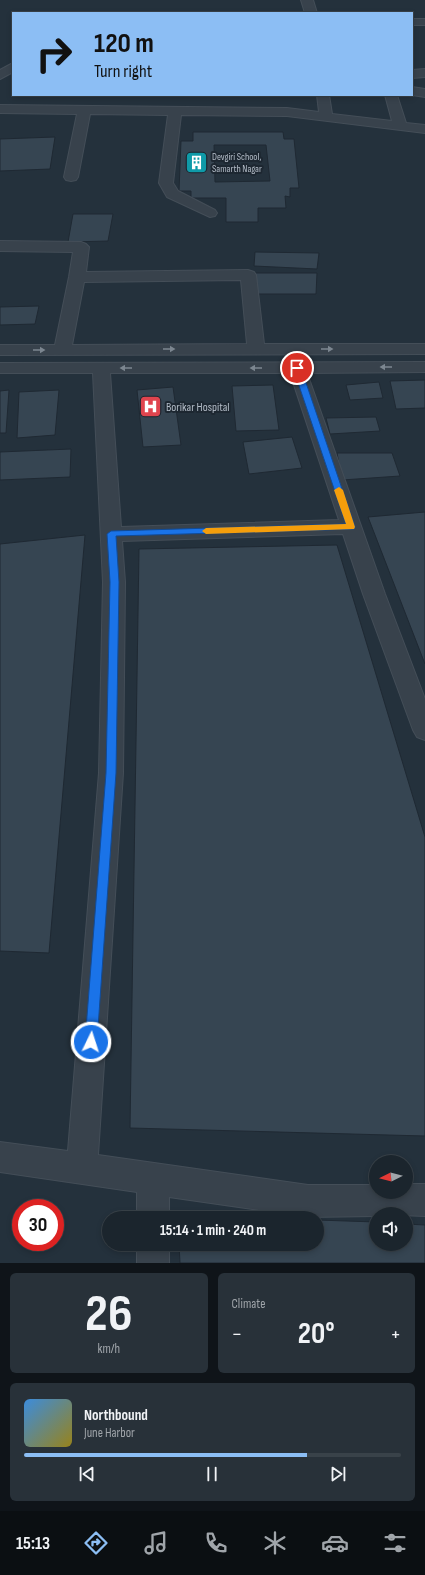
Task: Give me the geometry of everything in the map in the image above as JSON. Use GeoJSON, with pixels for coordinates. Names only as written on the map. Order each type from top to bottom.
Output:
{"type":"FeatureCollection","features":[{"type":"Feature","properties":{"kind":"street"},"geometry":{"type":"LineString","coordinates":[[307,0],[311,12]]}},
{"type":"Feature","properties":{"kind":"street"},"geometry":{"type":"LineString","coordinates":[[413,22],[425,22]]}},
{"type":"Feature","properties":{"kind":"street"},"geometry":{"type":"LineString","coordinates":[[0,75],[12,68]]}},
{"type":"Feature","properties":{"kind":"street"},"geometry":{"type":"LineString","coordinates":[[413,74],[425,73]]}},
{"type":"Feature","properties":{"kind":"street"},"geometry":{"type":"LineString","coordinates":[[413,91],[425,93]]}},
{"type":"Feature","properties":{"kind":"street"},"geometry":{"type":"LineString","coordinates":[[323,96],[326,117]]}},
{"type":"Feature","properties":{"kind":"street"},"geometry":{"type":"LineString","coordinates":[[391,96],[400,126]]}},
{"type":"Feature","properties":{"kind":"street"},"geometry":{"type":"LineString","coordinates":[[0,109],[287,112],[425,129]]}},
{"type":"Feature","properties":{"kind":"street"},"geometry":{"type":"LineString","coordinates":[[71,177],[84,110]]}},
{"type":"Feature","properties":{"kind":"street"},"geometry":{"type":"LineString","coordinates":[[175,111],[166,182],[167,188],[172,194],[210,213]]}},
{"type":"Feature","properties":{"kind":"street"},"geometry":{"type":"LineString","coordinates":[[0,246],[81,247],[77,277],[62,350]]}},
{"type":"Feature","properties":{"kind":"street"},"geometry":{"type":"LineString","coordinates":[[77,277],[248,275],[256,349]]}},
{"type":"Feature","properties":{"kind":"street"},"geometry":{"type":"LineString","coordinates":[[0,350],[425,349]]}},
{"type":"Feature","properties":{"kind":"street"},"geometry":{"type":"LineString","coordinates":[[0,368],[425,367]]}},
{"type":"Feature","properties":{"kind":"street"},"geometry":{"type":"LineString","coordinates":[[82,1168],[111,773],[114,582],[101,368]]}},
{"type":"Feature","properties":{"kind":"street"},"geometry":{"type":"LineString","coordinates":[[297,368],[374,594],[425,730]]}},
{"type":"Feature","properties":{"kind":"street"},"geometry":{"type":"LineString","coordinates":[[111,534],[351,527]]}},
{"type":"Feature","properties":{"kind":"street"},"geometry":{"type":"LineString","coordinates":[[0,1156],[308,1201],[425,1200]]}},
{"type":"Feature","properties":{"kind":"street"},"geometry":{"type":"LineString","coordinates":[[153,1211],[154,1179]]}},
{"type":"Feature","properties":{"kind":"street"},"geometry":{"type":"LineString","coordinates":[[153,1251],[153,1263]]}},
{"type":"Feature","properties":{"kind":"building","name":"Devgiri School, Samarth Nagar"},"geometry":{"type":"Polygon","coordinates":[[[193,132],[283,132],[284,139],[294,139],[299,188],[290,188],[290,197],[285,196],[286,208],[258,208],[258,222],[226,222],[226,198],[191,198],[191,191],[179,191],[181,141],[193,141],[193,132]],[[214,145],[215,182],[270,181],[266,145],[214,145]]]}},
{"type":"Feature","properties":{"kind":"building"},"geometry":{"type":"Polygon","coordinates":[[[55,137],[50,169],[0,171],[0,139],[55,137]]]}},
{"type":"Feature","properties":{"kind":"building"},"geometry":{"type":"Polygon","coordinates":[[[73,214],[113,214],[108,241],[68,242],[73,214]]]}},
{"type":"Feature","properties":{"kind":"building"},"geometry":{"type":"Polygon","coordinates":[[[255,252],[319,253],[317,269],[254,266],[255,252]]]}},
{"type":"Feature","properties":{"kind":"building"},"geometry":{"type":"Polygon","coordinates":[[[255,273],[317,273],[316,294],[255,294],[255,273]]]}},
{"type":"Feature","properties":{"kind":"building"},"geometry":{"type":"Polygon","coordinates":[[[39,306],[35,324],[0,325],[0,307],[39,306]]]}},
{"type":"Feature","properties":{"kind":"building"},"geometry":{"type":"Polygon","coordinates":[[[425,380],[425,408],[396,409],[390,381],[425,380]]]}},
{"type":"Feature","properties":{"kind":"building"},"geometry":{"type":"Polygon","coordinates":[[[379,382],[383,398],[350,400],[346,385],[379,382]]]}},
{"type":"Feature","properties":{"kind":"building"},"geometry":{"type":"Polygon","coordinates":[[[273,385],[279,430],[236,431],[232,386],[273,385]]]}},
{"type":"Feature","properties":{"kind":"building"},"geometry":{"type":"Polygon","coordinates":[[[173,387],[181,445],[143,447],[137,390],[173,387]]]}},
{"type":"Feature","properties":{"kind":"building"},"geometry":{"type":"Polygon","coordinates":[[[9,390],[6,433],[0,433],[0,391],[9,390]]]}},
{"type":"Feature","properties":{"kind":"building"},"geometry":{"type":"Polygon","coordinates":[[[59,390],[55,435],[17,438],[19,392],[59,390]]]}},
{"type":"Feature","properties":{"kind":"building"},"geometry":{"type":"Polygon","coordinates":[[[376,417],[380,431],[330,434],[326,418],[376,417]]]}},
{"type":"Feature","properties":{"kind":"building"},"geometry":{"type":"Polygon","coordinates":[[[292,437],[302,468],[249,474],[243,442],[292,437]]]}},
{"type":"Feature","properties":{"kind":"building"},"geometry":{"type":"Polygon","coordinates":[[[71,449],[70,477],[0,480],[0,452],[71,449]]]}},
{"type":"Feature","properties":{"kind":"building"},"geometry":{"type":"Polygon","coordinates":[[[337,453],[392,453],[400,476],[342,480],[337,453]]]}},
{"type":"Feature","properties":{"kind":"building"},"geometry":{"type":"Polygon","coordinates":[[[425,512],[425,664],[368,517],[425,512]]]}},
{"type":"Feature","properties":{"kind":"building"},"geometry":{"type":"Polygon","coordinates":[[[85,535],[49,953],[0,951],[0,544],[85,535]]]}},
{"type":"Feature","properties":{"kind":"building"},"geometry":{"type":"Polygon","coordinates":[[[337,545],[425,837],[425,1136],[130,1128],[139,549],[337,545]]]}},
{"type":"Feature","properties":{"kind":"building"},"geometry":{"type":"Polygon","coordinates":[[[324,1220],[369,1222],[369,1251],[413,1251],[413,1224],[425,1225],[425,1263],[180,1263],[179,1251],[324,1251],[324,1220]]]}},
{"type":"Feature","properties":{"kind":"slow traffic"},"geometry":{"type":"LineString","coordinates":[[206,531],[351,527],[339,490]]}},
{"type":"Feature","properties":{"kind":"place","name":"Devgiri School, Samarth Nagar"},"geometry":{"type":"Point","coordinates":[197,163]}},
{"type":"Feature","properties":{"kind":"place","name":"Borikar Hospital"},"geometry":{"type":"Point","coordinates":[151,407]}},
{"type":"Feature","properties":{"kind":"route"},"geometry":{"type":"LineString","coordinates":[[91,1042],[111,773],[114,582],[111,534],[351,527],[297,368]]}}]}
